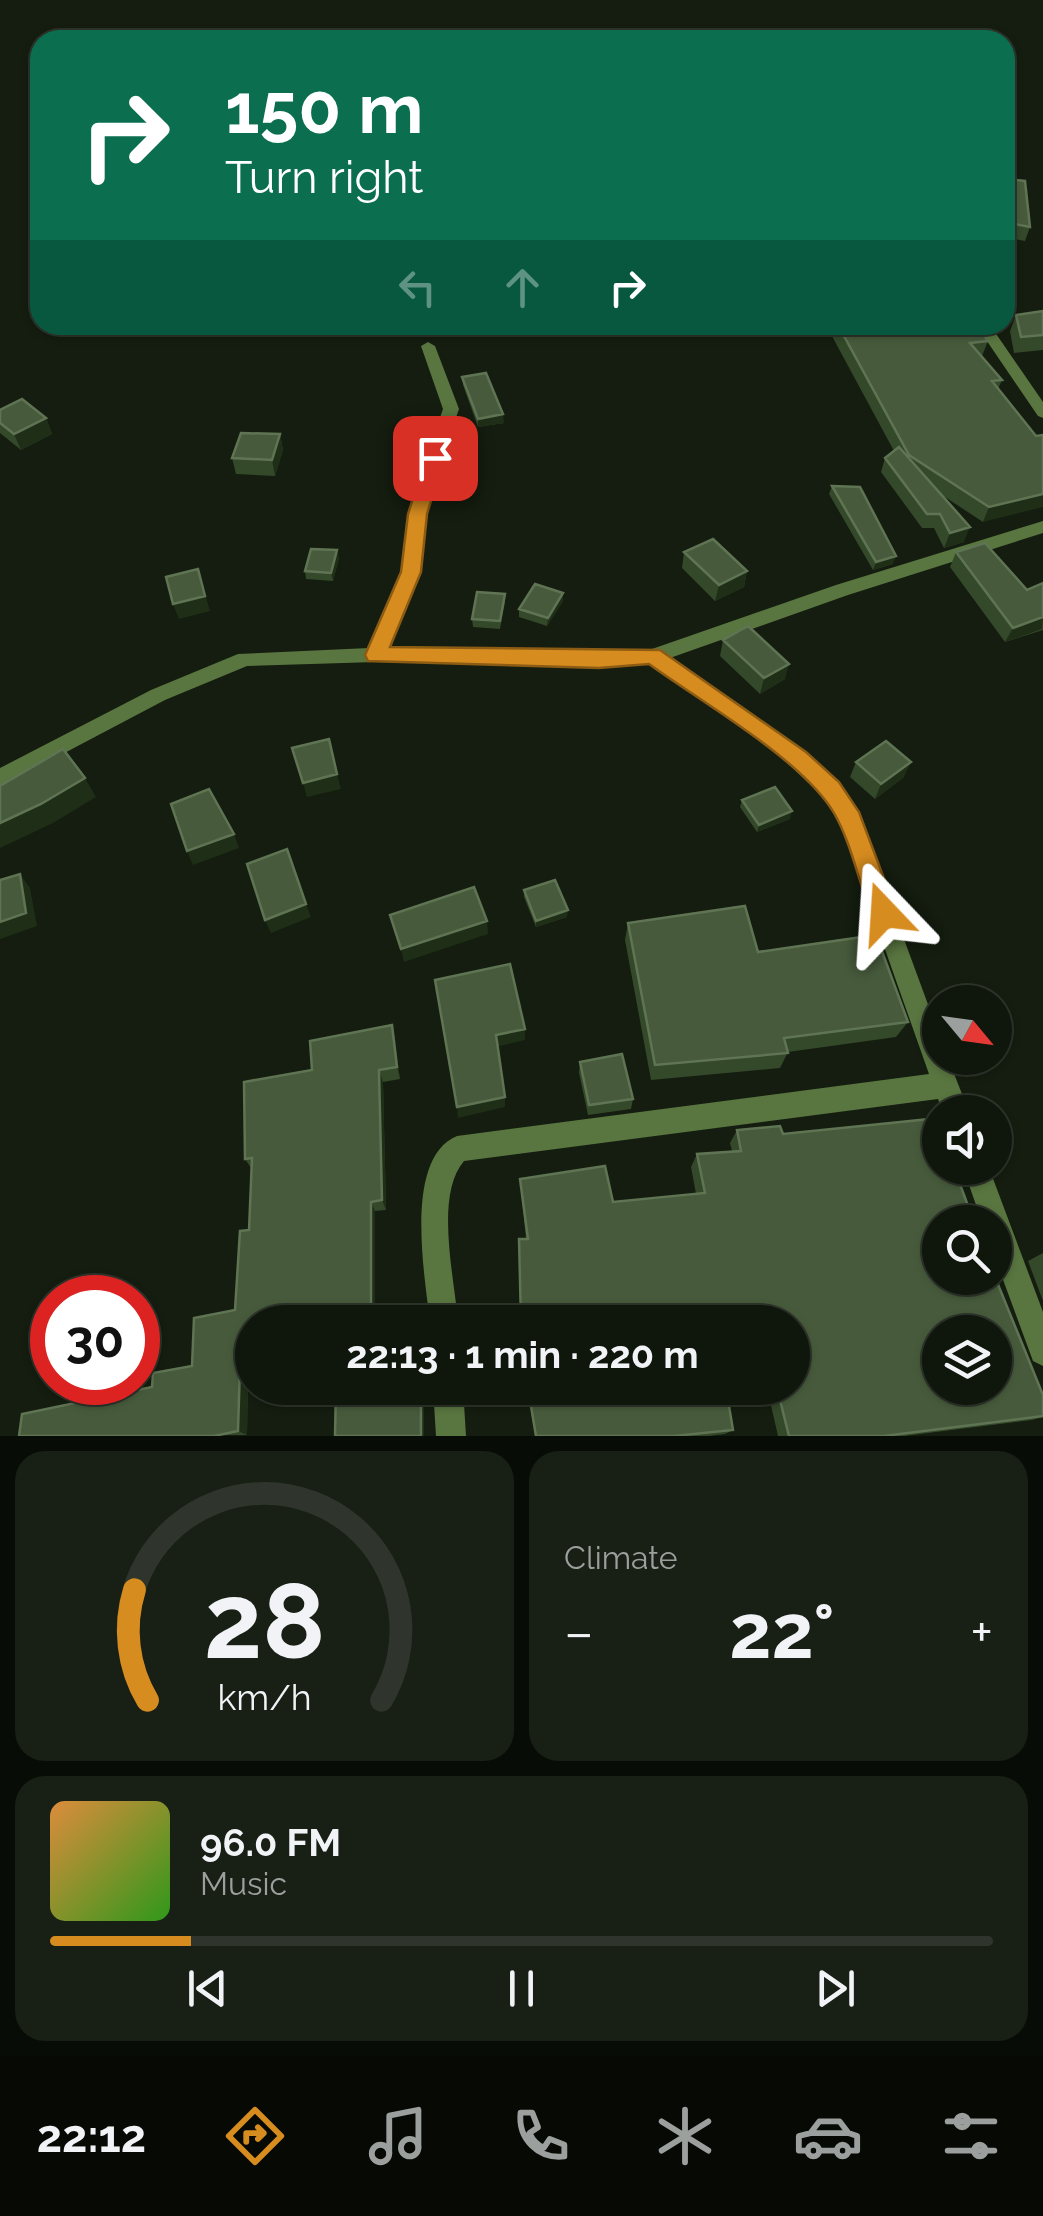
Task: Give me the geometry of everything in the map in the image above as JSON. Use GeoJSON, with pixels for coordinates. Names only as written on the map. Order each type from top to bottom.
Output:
{"type":"FeatureCollection","features":[{"type":"Feature","properties":{"kind":"street"},"geometry":{"type":"LineString","coordinates":[[990,335],[1043,413]]}},
{"type":"Feature","properties":{"kind":"street"},"geometry":{"type":"LineString","coordinates":[[376,655],[411,572],[423,488],[451,409],[428,346]]}},
{"type":"Feature","properties":{"kind":"street"},"geometry":{"type":"LineString","coordinates":[[0,778],[158,695],[245,659],[376,655],[599,660],[653,656],[842,590],[1043,527]]}},
{"type":"Feature","properties":{"kind":"street"},"geometry":{"type":"LineString","coordinates":[[653,656],[798,758],[831,789],[846,812],[950,1095]]}},
{"type":"Feature","properties":{"kind":"street"},"geometry":{"type":"LineString","coordinates":[[443,1305],[436,1182],[446,1156],[457,1149],[946,1085]]}},
{"type":"Feature","properties":{"kind":"street"},"geometry":{"type":"LineString","coordinates":[[982,1185],[1043,1352]]}},
{"type":"Feature","properties":{"kind":"street"},"geometry":{"type":"LineString","coordinates":[[449,1405],[451,1436]]}},
{"type":"Feature","properties":{"kind":"building"},"geometry":{"type":"Polygon","coordinates":[[[1015,180],[1025,181],[1030,227],[1015,224],[1015,180]]]}},
{"type":"Feature","properties":{"kind":"building"},"geometry":{"type":"Polygon","coordinates":[[[1043,311],[1043,335],[1021,337],[1016,315],[1043,311]]]}},
{"type":"Feature","properties":{"kind":"building"},"geometry":{"type":"Polygon","coordinates":[[[843,335],[984,335],[988,341],[970,343],[1002,380],[992,381],[1036,436],[1043,435],[1043,494],[989,507],[909,455],[843,335]]]}},
{"type":"Feature","properties":{"kind":"building"},"geometry":{"type":"Polygon","coordinates":[[[486,373],[503,414],[478,419],[462,377],[486,373]]]}},
{"type":"Feature","properties":{"kind":"building"},"geometry":{"type":"Polygon","coordinates":[[[22,399],[46,418],[14,434],[0,423],[0,410],[22,399]]]}},
{"type":"Feature","properties":{"kind":"building"},"geometry":{"type":"Polygon","coordinates":[[[241,433],[280,434],[272,460],[232,458],[241,433]]]}},
{"type":"Feature","properties":{"kind":"building"},"geometry":{"type":"Polygon","coordinates":[[[899,447],[970,527],[950,533],[940,514],[927,514],[885,458],[899,447]]]}},
{"type":"Feature","properties":{"kind":"building"},"geometry":{"type":"Polygon","coordinates":[[[832,486],[860,487],[896,556],[876,562],[832,486]]]}},
{"type":"Feature","properties":{"kind":"building"},"geometry":{"type":"Polygon","coordinates":[[[713,539],[747,571],[719,585],[684,552],[713,539]]]}},
{"type":"Feature","properties":{"kind":"building"},"geometry":{"type":"Polygon","coordinates":[[[985,543],[1027,590],[1043,583],[1043,617],[1013,628],[956,552],[985,543]]]}},
{"type":"Feature","properties":{"kind":"building"},"geometry":{"type":"Polygon","coordinates":[[[311,549],[337,550],[331,573],[305,571],[311,549]]]}},
{"type":"Feature","properties":{"kind":"building"},"geometry":{"type":"Polygon","coordinates":[[[198,569],[205,596],[173,604],[166,577],[198,569]]]}},
{"type":"Feature","properties":{"kind":"building"},"geometry":{"type":"Polygon","coordinates":[[[535,584],[563,593],[548,618],[519,609],[535,584]]]}},
{"type":"Feature","properties":{"kind":"building"},"geometry":{"type":"Polygon","coordinates":[[[477,592],[505,594],[500,621],[472,619],[477,592]]]}},
{"type":"Feature","properties":{"kind":"building"},"geometry":{"type":"Polygon","coordinates":[[[748,626],[789,664],[764,678],[723,640],[748,626]]]}},
{"type":"Feature","properties":{"kind":"building"},"geometry":{"type":"Polygon","coordinates":[[[329,739],[337,774],[303,783],[292,748],[329,739]]]}},
{"type":"Feature","properties":{"kind":"building"},"geometry":{"type":"Polygon","coordinates":[[[886,741],[911,762],[881,784],[856,762],[886,741]]]}},
{"type":"Feature","properties":{"kind":"building"},"geometry":{"type":"Polygon","coordinates":[[[63,749],[85,778],[0,823],[0,786],[63,749]]]}},
{"type":"Feature","properties":{"kind":"building"},"geometry":{"type":"Polygon","coordinates":[[[775,787],[792,811],[759,825],[742,800],[775,787]]]}},
{"type":"Feature","properties":{"kind":"building"},"geometry":{"type":"Polygon","coordinates":[[[209,789],[234,834],[187,851],[171,804],[209,789]]]}},
{"type":"Feature","properties":{"kind":"building"},"geometry":{"type":"Polygon","coordinates":[[[287,849],[306,904],[265,920],[247,864],[287,849]]]}},
{"type":"Feature","properties":{"kind":"building"},"geometry":{"type":"Polygon","coordinates":[[[20,874],[26,913],[0,922],[0,880],[20,874]]]}},
{"type":"Feature","properties":{"kind":"building"},"geometry":{"type":"Polygon","coordinates":[[[555,880],[568,910],[536,921],[524,890],[555,880]]]}},
{"type":"Feature","properties":{"kind":"building"},"geometry":{"type":"Polygon","coordinates":[[[474,887],[487,921],[401,949],[390,915],[474,887]]]}},
{"type":"Feature","properties":{"kind":"building"},"geometry":{"type":"Polygon","coordinates":[[[745,906],[758,952],[876,935],[908,1022],[784,1038],[788,1053],[655,1065],[628,923],[745,906]]]}},
{"type":"Feature","properties":{"kind":"building"},"geometry":{"type":"Polygon","coordinates":[[[510,964],[525,1029],[496,1035],[505,1097],[457,1107],[435,980],[510,964]]]}},
{"type":"Feature","properties":{"kind":"building"},"geometry":{"type":"Polygon","coordinates":[[[392,1025],[397,1067],[379,1070],[382,1200],[371,1202],[371,1305],[235,1305],[240,1231],[249,1230],[252,1158],[245,1159],[244,1082],[312,1070],[310,1041],[392,1025]]]}},
{"type":"Feature","properties":{"kind":"building"},"geometry":{"type":"Polygon","coordinates":[[[622,1054],[633,1099],[589,1105],[580,1062],[622,1054]]]}},
{"type":"Feature","properties":{"kind":"building"},"geometry":{"type":"Polygon","coordinates":[[[922,1120],[922,1185],[960,1185],[968,1205],[922,1205],[922,1295],[1002,1295],[1010,1315],[922,1315],[922,1405],[1012,1405],[1012,1319],[1043,1395],[1043,1416],[884,1436],[789,1436],[781,1405],[810,1405],[810,1305],[521,1305],[519,1239],[528,1239],[520,1179],[605,1166],[613,1202],[705,1193],[697,1154],[741,1151],[737,1130],[780,1126],[783,1134],[922,1120]]]}},
{"type":"Feature","properties":{"kind":"building"},"geometry":{"type":"Polygon","coordinates":[[[235,1310],[238,1431],[214,1436],[19,1436],[22,1414],[65,1405],[160,1405],[160,1372],[192,1366],[194,1318],[235,1310]]]}},
{"type":"Feature","properties":{"kind":"building"},"geometry":{"type":"Polygon","coordinates":[[[336,1405],[421,1405],[421,1436],[335,1436],[336,1405]]]}},
{"type":"Feature","properties":{"kind":"building"},"geometry":{"type":"Polygon","coordinates":[[[531,1405],[729,1405],[733,1430],[674,1436],[536,1436],[531,1405]]]}},
{"type":"Feature","properties":{"kind":"route"},"geometry":{"type":"LineString","coordinates":[[435,458],[423,488],[411,572],[376,655],[599,660],[653,656],[798,758],[831,789],[860,844],[884,913]]}}]}
